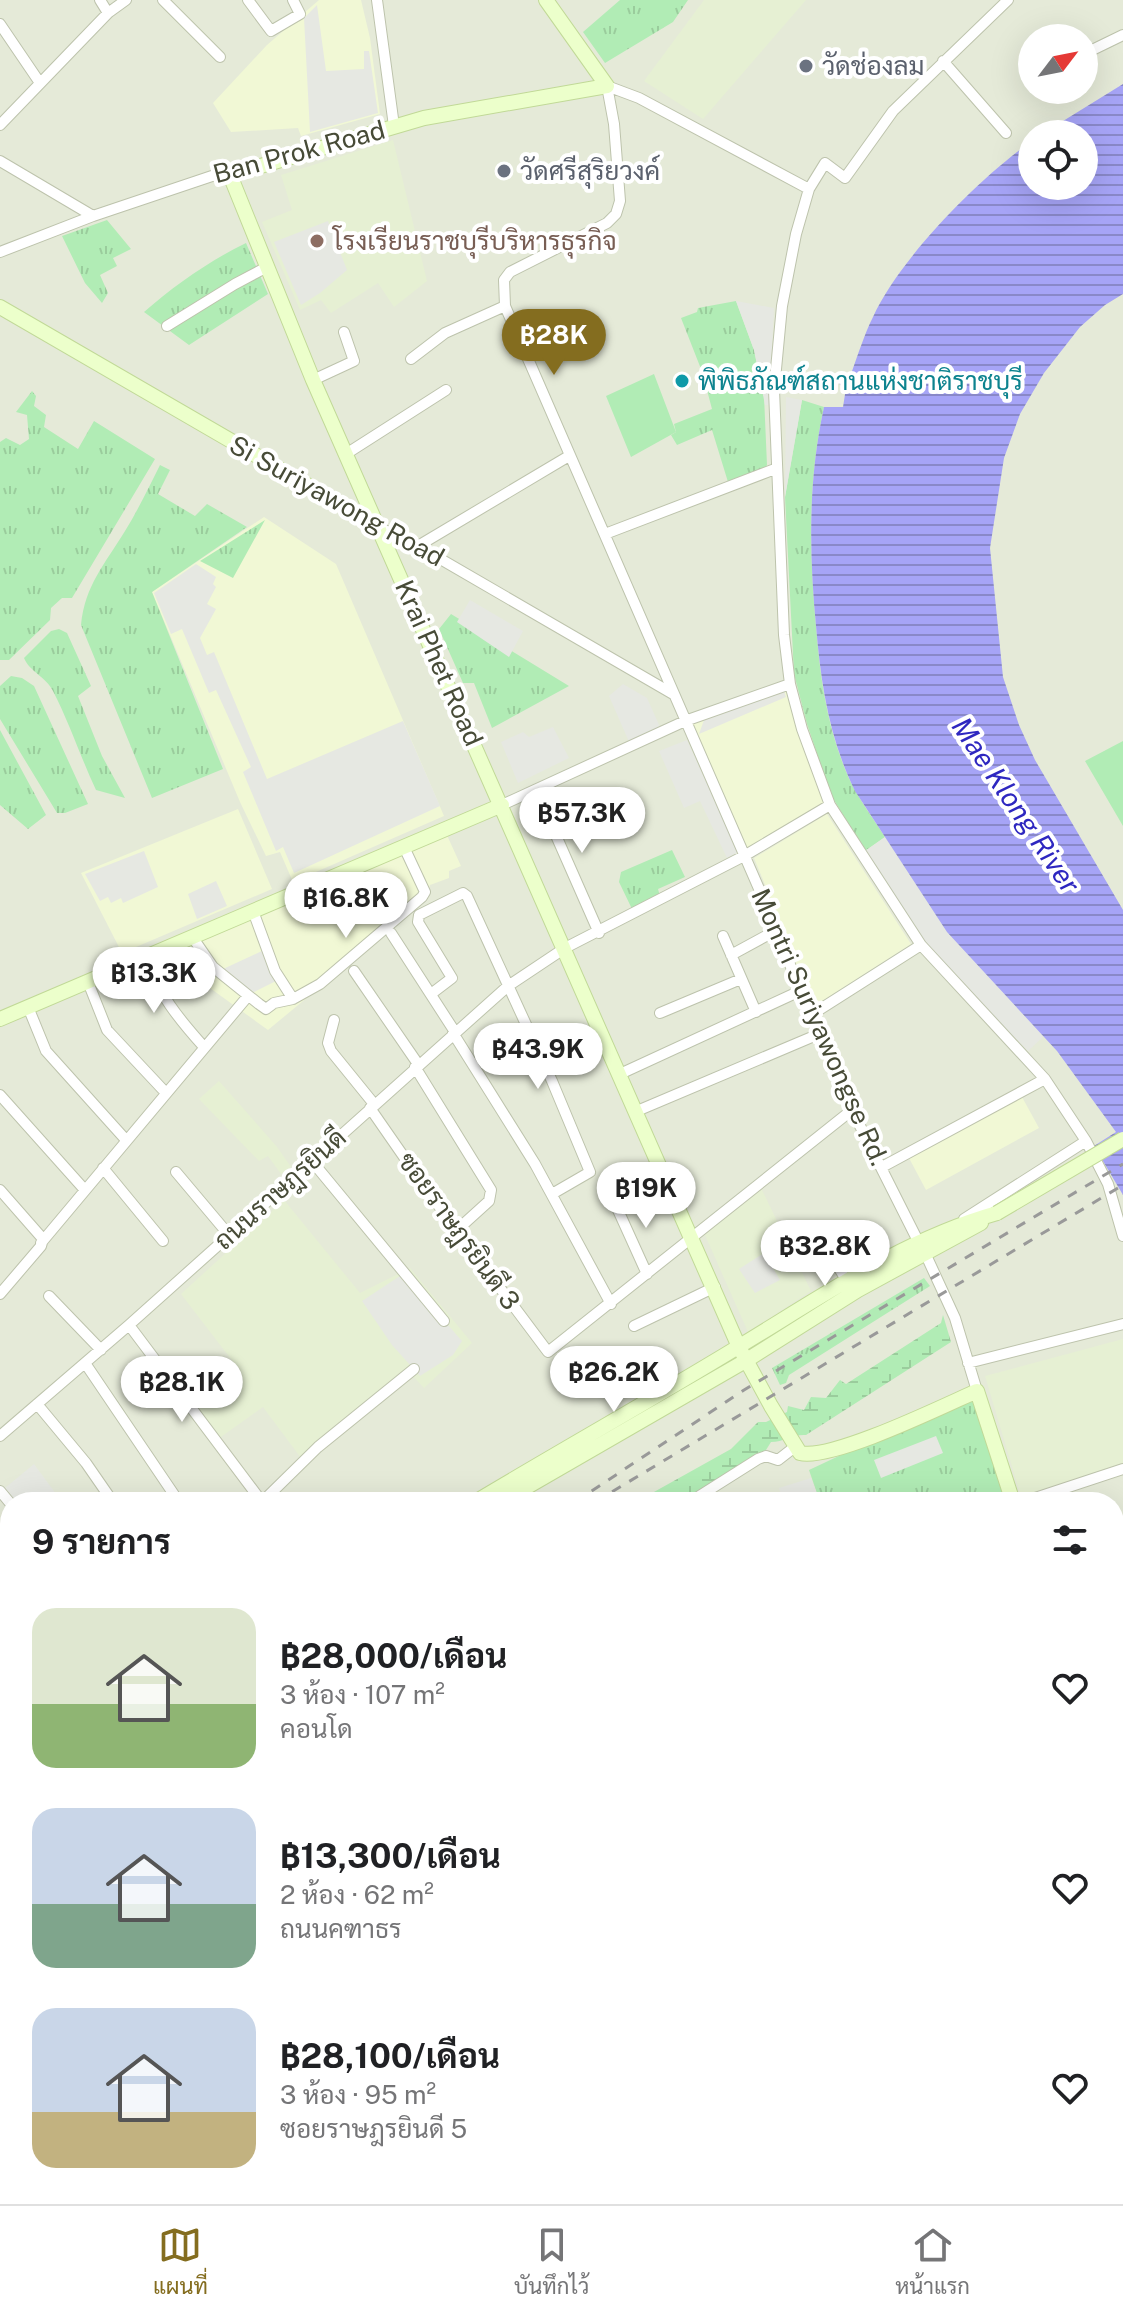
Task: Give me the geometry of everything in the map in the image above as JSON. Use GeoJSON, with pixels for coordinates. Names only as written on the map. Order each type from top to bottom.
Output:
{"type":"FeatureCollection","features":[{"type":"Feature","properties":{"kind":"main road"},"geometry":{"type":"LineString","coordinates":[[548,1],[607,86]]}},
{"type":"Feature","properties":{"kind":"main road","name":"Ban Prok Road"},"geometry":{"type":"LineString","coordinates":[[230,175],[424,118],[607,86]]}},
{"type":"Feature","properties":{"kind":"main road","name":"Krai Phet Road"},"geometry":{"type":"LineString","coordinates":[[230,175],[313,380],[743,1354],[794,1444]]}},
{"type":"Feature","properties":{"kind":"main road","name":"Si Suriyawong Road"},"geometry":{"type":"LineString","coordinates":[[0,307],[378,527]]}},
{"type":"Feature","properties":{"kind":"main road"},"geometry":{"type":"LineString","coordinates":[[0,1019],[502,805]]}},
{"type":"Feature","properties":{"kind":"main road"},"geometry":{"type":"LineString","coordinates":[[517,1492],[743,1354],[847,1281],[997,1213],[1123,1139]]}},
{"type":"Feature","properties":{"kind":"main road"},"geometry":{"type":"LineString","coordinates":[[493,1492],[858,1290],[955,1225],[997,1213]]}},
{"type":"Feature","properties":{"kind":"main road"},"geometry":{"type":"LineString","coordinates":[[794,1444],[800,1453],[821,1453],[977,1391],[1010,1492]]}},
{"type":"Feature","properties":{"kind":"street"},"geometry":{"type":"LineString","coordinates":[[100,0],[108,13]]}},
{"type":"Feature","properties":{"kind":"street"},"geometry":{"type":"LineString","coordinates":[[0,125],[108,13],[126,0]]}},
{"type":"Feature","properties":{"kind":"street"},"geometry":{"type":"LineString","coordinates":[[163,0],[220,57]]}},
{"type":"Feature","properties":{"kind":"street"},"geometry":{"type":"LineString","coordinates":[[248,0],[271,31],[300,14],[293,0]]}},
{"type":"Feature","properties":{"kind":"street"},"geometry":{"type":"LineString","coordinates":[[377,0],[394,126]]}},
{"type":"Feature","properties":{"kind":"street"},"geometry":{"type":"LineString","coordinates":[[1008,0],[893,111],[845,178],[825,163],[809,189],[796,234],[775,360],[775,469],[784,635],[790,684],[830,805],[921,945],[1045,1079],[1086,1141],[1108,1184],[1123,1236]]}},
{"type":"Feature","properties":{"kind":"street"},"geometry":{"type":"LineString","coordinates":[[0,24],[40,83]]}},
{"type":"Feature","properties":{"kind":"street"},"geometry":{"type":"LineString","coordinates":[[1098,47],[1123,35]]}},
{"type":"Feature","properties":{"kind":"street"},"geometry":{"type":"LineString","coordinates":[[943,61],[1006,133]]}},
{"type":"Feature","properties":{"kind":"street"},"geometry":{"type":"LineString","coordinates":[[607,86],[639,98],[809,189]]}},
{"type":"Feature","properties":{"kind":"street"},"geometry":{"type":"LineString","coordinates":[[411,359],[445,333],[505,306],[504,280],[510,272],[607,223],[616,214],[620,201],[614,124],[607,86]]}},
{"type":"Feature","properties":{"kind":"street"},"geometry":{"type":"LineString","coordinates":[[0,161],[93,216]]}},
{"type":"Feature","properties":{"kind":"street","name":"Ban Prok Road"},"geometry":{"type":"LineString","coordinates":[[0,252],[93,216],[212,176],[230,175]]}},
{"type":"Feature","properties":{"kind":"street"},"geometry":{"type":"LineString","coordinates":[[167,326],[267,267]]}},
{"type":"Feature","properties":{"kind":"street","name":"Montri Suriyawongse Rd."},"geometry":{"type":"LineString","coordinates":[[505,306],[777,930],[852,1110],[922,1247],[956,1324],[977,1391]]}},
{"type":"Feature","properties":{"kind":"street"},"geometry":{"type":"LineString","coordinates":[[313,380],[354,361],[344,332]]}},
{"type":"Feature","properties":{"kind":"street"},"geometry":{"type":"LineString","coordinates":[[346,454],[446,390]]}},
{"type":"Feature","properties":{"kind":"street"},"geometry":{"type":"LineString","coordinates":[[418,546],[569,456]]}},
{"type":"Feature","properties":{"kind":"street"},"geometry":{"type":"LineString","coordinates":[[605,534],[775,469]]}},
{"type":"Feature","properties":{"kind":"street","name":"Si Suriyawong Road"},"geometry":{"type":"LineString","coordinates":[[378,527],[418,546],[673,694]]}},
{"type":"Feature","properties":{"kind":"street"},"geometry":{"type":"LineString","coordinates":[[502,805],[685,721],[790,684]]}},
{"type":"Feature","properties":{"kind":"street"},"geometry":{"type":"LineString","coordinates":[[536,790],[599,933]]}},
{"type":"Feature","properties":{"kind":"street","name":"ถนนราษฎรยินดี"},"geometry":{"type":"LineString","coordinates":[[0,1436],[101,1350],[508,986],[565,948],[744,856],[830,805]]}},
{"type":"Feature","properties":{"kind":"street"},"geometry":{"type":"LineString","coordinates":[[193,938],[213,967],[266,1009],[274,1003],[293,999],[320,984],[422,897],[425,892],[423,885],[404,847]]}},
{"type":"Feature","properties":{"kind":"street"},"geometry":{"type":"LineString","coordinates":[[431,994],[452,978],[418,922],[419,915],[463,893],[552,1081],[590,1172],[552,1194]]}},
{"type":"Feature","properties":{"kind":"street"},"geometry":{"type":"LineString","coordinates":[[253,911],[275,971],[293,999]]}},
{"type":"Feature","properties":{"kind":"street"},"geometry":{"type":"LineString","coordinates":[[731,955],[777,930]]}},
{"type":"Feature","properties":{"kind":"street"},"geometry":{"type":"LineString","coordinates":[[391,933],[552,1194],[611,1304],[852,1110]]}},
{"type":"Feature","properties":{"kind":"street"},"geometry":{"type":"LineString","coordinates":[[723,936],[756,1012]]}},
{"type":"Feature","properties":{"kind":"street"},"geometry":{"type":"LineString","coordinates":[[811,1015],[921,945]]}},
{"type":"Feature","properties":{"kind":"street"},"geometry":{"type":"LineString","coordinates":[[145,958],[157,989],[174,1014],[204,1047]]}},
{"type":"Feature","properties":{"kind":"street"},"geometry":{"type":"LineString","coordinates":[[354,971],[417,1066],[491,1190],[489,1201],[457,1230]]}},
{"type":"Feature","properties":{"kind":"street"},"geometry":{"type":"LineString","coordinates":[[660,1013],[741,979]]}},
{"type":"Feature","properties":{"kind":"street"},"geometry":{"type":"LineString","coordinates":[[88,982],[107,1030],[166,1093]]}},
{"type":"Feature","properties":{"kind":"street"},"geometry":{"type":"LineString","coordinates":[[620,1074],[800,991]]}},
{"type":"Feature","properties":{"kind":"street"},"geometry":{"type":"LineString","coordinates":[[2,1287],[248,996]]}},
{"type":"Feature","properties":{"kind":"street"},"geometry":{"type":"LineString","coordinates":[[28,1007],[46,1051],[126,1140]]}},
{"type":"Feature","properties":{"kind":"street","name":"ซอยราษฎรยินดี 3"},"geometry":{"type":"LineString","coordinates":[[334,1020],[328,1043],[331,1051],[457,1230],[548,1352],[611,1304]]}},
{"type":"Feature","properties":{"kind":"street"},"geometry":{"type":"LineString","coordinates":[[637,1111],[819,1034]]}},
{"type":"Feature","properties":{"kind":"street"},"geometry":{"type":"LineString","coordinates":[[882,1167],[1045,1079]]}},
{"type":"Feature","properties":{"kind":"street"},"geometry":{"type":"LineString","coordinates":[[0,1095],[84,1189]]}},
{"type":"Feature","properties":{"kind":"street"},"geometry":{"type":"LineString","coordinates":[[955,1225],[1086,1141]]}},
{"type":"Feature","properties":{"kind":"street"},"geometry":{"type":"LineString","coordinates":[[311,1160],[444,1321]]}},
{"type":"Feature","properties":{"kind":"street"},"geometry":{"type":"LineString","coordinates":[[103,1168],[163,1241]]}},
{"type":"Feature","properties":{"kind":"street"},"geometry":{"type":"LineString","coordinates":[[176,1172],[229,1235]]}},
{"type":"Feature","properties":{"kind":"street"},"geometry":{"type":"LineString","coordinates":[[0,1190],[43,1239],[41,1243]]}},
{"type":"Feature","properties":{"kind":"street"},"geometry":{"type":"LineString","coordinates":[[613,1199],[647,1274]]}},
{"type":"Feature","properties":{"kind":"street"},"geometry":{"type":"LineString","coordinates":[[830,1254],[847,1281]]}},
{"type":"Feature","properties":{"kind":"street"},"geometry":{"type":"LineString","coordinates":[[634,1326],[715,1287]]}},
{"type":"Feature","properties":{"kind":"street"},"geometry":{"type":"LineString","coordinates":[[49,1296],[101,1350]]}},
{"type":"Feature","properties":{"kind":"street"},"geometry":{"type":"LineString","coordinates":[[968,1363],[1123,1324]]}},
{"type":"Feature","properties":{"kind":"street"},"geometry":{"type":"LineString","coordinates":[[129,1325],[254,1492]]}},
{"type":"Feature","properties":{"kind":"street"},"geometry":{"type":"LineString","coordinates":[[85,1363],[172,1492]]}},
{"type":"Feature","properties":{"kind":"street"},"geometry":{"type":"LineString","coordinates":[[272,1492],[318,1447],[414,1369]]}},
{"type":"Feature","properties":{"kind":"street"},"geometry":{"type":"LineString","coordinates":[[37,1404],[106,1492]]}},
{"type":"Feature","properties":{"kind":"street"},"geometry":{"type":"LineString","coordinates":[[706,1492],[758,1459],[766,1456],[778,1460],[794,1444]]}},
{"type":"Feature","properties":{"kind":"street"},"geometry":{"type":"LineString","coordinates":[[1053,1492],[1123,1469]]}},
{"type":"Feature","properties":{"kind":"shaded area"},"geometry":{"type":"Polygon","coordinates":[[[0,0],[1123,0],[1123,1492],[0,1492],[0,0]]]}},
{"type":"Feature","properties":{"kind":"shaded area"},"geometry":{"type":"Polygon","coordinates":[[[319,0],[361,0],[370,38],[380,114],[301,136],[298,128],[231,132],[213,103],[267,45],[319,0]]]}},
{"type":"Feature","properties":{"kind":"shaded area"},"geometry":{"type":"Polygon","coordinates":[[[704,0],[806,0],[703,119],[644,81],[704,0]]]}},
{"type":"Feature","properties":{"kind":"shaded area"},"geometry":{"type":"Polygon","coordinates":[[[317,5],[326,71],[364,69],[364,51],[369,51],[378,113],[310,132],[304,18],[317,5]]]}},
{"type":"Feature","properties":{"kind":"shaded area"},"geometry":{"type":"Polygon","coordinates":[[[393,140],[427,281],[394,307],[378,283],[331,313],[321,300],[300,310],[262,222],[292,210],[281,175],[393,140]]]}},
{"type":"Feature","properties":{"kind":"shaded area"},"geometry":{"type":"Polygon","coordinates":[[[328,221],[347,270],[301,305],[274,242],[328,221]]]}},
{"type":"Feature","properties":{"kind":"shaded area"},"geometry":{"type":"Polygon","coordinates":[[[736,301],[774,308],[769,405],[765,405],[754,350],[736,301]]]}},
{"type":"Feature","properties":{"kind":"shaded area"},"geometry":{"type":"Polygon","coordinates":[[[786,397],[802,400],[785,497],[786,397]]]}},
{"type":"Feature","properties":{"kind":"shaded area"},"geometry":{"type":"Polygon","coordinates":[[[264,517],[336,564],[444,816],[293,882],[280,852],[266,856],[240,802],[152,592],[264,517]]]}},
{"type":"Feature","properties":{"kind":"shaded area"},"geometry":{"type":"Polygon","coordinates":[[[196,564],[216,577],[213,584],[216,587],[207,604],[216,609],[200,638],[207,655],[214,652],[267,779],[403,721],[440,806],[294,873],[283,847],[276,851],[243,772],[251,767],[216,690],[209,693],[182,629],[171,634],[154,593],[196,564]]]}},
{"type":"Feature","properties":{"kind":"shaded area"},"geometry":{"type":"Polygon","coordinates":[[[470,600],[523,631],[509,657],[457,622],[470,600]]]}},
{"type":"Feature","properties":{"kind":"shaded area"},"geometry":{"type":"Polygon","coordinates":[[[623,684],[647,698],[660,727],[630,744],[609,696],[623,684]]]}},
{"type":"Feature","properties":{"kind":"shaded area"},"geometry":{"type":"Polygon","coordinates":[[[787,688],[825,804],[747,850],[691,722],[787,688]]]}},
{"type":"Feature","properties":{"kind":"shaded area"},"geometry":{"type":"Polygon","coordinates":[[[784,691],[786,697],[699,734],[704,720],[784,691]]]}},
{"type":"Feature","properties":{"kind":"shaded area"},"geometry":{"type":"Polygon","coordinates":[[[553,727],[569,758],[518,783],[501,742],[523,732],[529,737],[553,727]]]}},
{"type":"Feature","properties":{"kind":"shaded area"},"geometry":{"type":"Polygon","coordinates":[[[687,740],[738,852],[727,858],[700,801],[684,808],[659,751],[687,740]]]}},
{"type":"Feature","properties":{"kind":"shaded area"},"geometry":{"type":"Polygon","coordinates":[[[238,809],[272,889],[122,953],[81,873],[238,809]]]}},
{"type":"Feature","properties":{"kind":"shaded area"},"geometry":{"type":"Polygon","coordinates":[[[827,814],[911,944],[811,1008],[754,858],[827,814]]]}},
{"type":"Feature","properties":{"kind":"shaded area"},"geometry":{"type":"Polygon","coordinates":[[[446,833],[461,866],[449,871],[449,878],[430,885],[428,894],[419,905],[268,1030],[203,983],[183,946],[446,833]]]}},
{"type":"Feature","properties":{"kind":"shaded area"},"geometry":{"type":"Polygon","coordinates":[[[885,837],[947,932],[1044,1036],[1028,1051],[931,951],[915,928],[865,851],[885,837]]]}},
{"type":"Feature","properties":{"kind":"shaded area"},"geometry":{"type":"Polygon","coordinates":[[[144,851],[158,887],[123,903],[121,898],[111,903],[108,897],[100,901],[85,874],[144,851]]]}},
{"type":"Feature","properties":{"kind":"shaded area"},"geometry":{"type":"Polygon","coordinates":[[[216,881],[227,906],[197,919],[188,894],[216,881]]]}},
{"type":"Feature","properties":{"kind":"shaded area"},"geometry":{"type":"Polygon","coordinates":[[[264,950],[278,980],[250,994],[221,970],[264,950]]]}},
{"type":"Feature","properties":{"kind":"shaded area"},"geometry":{"type":"Polygon","coordinates":[[[219,1081],[291,1167],[281,1174],[268,1156],[259,1161],[199,1099],[219,1081]]]}},
{"type":"Feature","properties":{"kind":"shaded area"},"geometry":{"type":"Polygon","coordinates":[[[1022,1097],[1039,1128],[926,1190],[909,1158],[1022,1097]]]}},
{"type":"Feature","properties":{"kind":"shaded area"},"geometry":{"type":"Polygon","coordinates":[[[760,1186],[811,1291],[748,1332],[705,1235],[760,1186]]]}},
{"type":"Feature","properties":{"kind":"shaded area"},"geometry":{"type":"Polygon","coordinates":[[[284,1200],[360,1293],[410,1268],[472,1343],[424,1388],[407,1370],[301,1458],[263,1407],[218,1439],[187,1396],[234,1363],[181,1294],[284,1200]]]}},
{"type":"Feature","properties":{"kind":"shaded area"},"geometry":{"type":"Polygon","coordinates":[[[764,1253],[780,1280],[755,1293],[739,1269],[764,1253]]]}},
{"type":"Feature","properties":{"kind":"shaded area"},"geometry":{"type":"Polygon","coordinates":[[[403,1274],[462,1341],[453,1355],[420,1376],[392,1345],[362,1301],[403,1274]]]}},
{"type":"Feature","properties":{"kind":"shaded area"},"geometry":{"type":"Polygon","coordinates":[[[1123,1339],[1123,1464],[1044,1492],[1020,1492],[985,1376],[1123,1339]]]}},
{"type":"Feature","properties":{"kind":"shaded area"},"geometry":{"type":"Polygon","coordinates":[[[936,1436],[943,1453],[881,1478],[874,1460],[936,1436]]]}},
{"type":"Feature","properties":{"kind":"shaded area"},"geometry":{"type":"Polygon","coordinates":[[[34,1464],[55,1492],[8,1492],[5,1488],[34,1464]]]}},
{"type":"Feature","properties":{"kind":"shaded area"},"geometry":{"type":"Polygon","coordinates":[[[811,1478],[816,1492],[780,1492],[779,1488],[811,1478]]]}},
{"type":"Feature","properties":{"kind":"green space"},"geometry":{"type":"Polygon","coordinates":[[[620,0],[688,0],[673,22],[605,63],[583,32],[620,0]]]}},
{"type":"Feature","properties":{"kind":"green space"},"geometry":{"type":"Polygon","coordinates":[[[107,220],[131,249],[113,258],[117,266],[100,275],[108,293],[102,303],[85,283],[62,236],[107,220]]]}},
{"type":"Feature","properties":{"kind":"green space"},"geometry":{"type":"Polygon","coordinates":[[[246,243],[268,294],[189,345],[144,312],[193,274],[246,243]]]}},
{"type":"Feature","properties":{"kind":"green space"},"geometry":{"type":"Polygon","coordinates":[[[736,301],[754,350],[764,396],[767,465],[765,469],[728,482],[712,430],[677,445],[671,435],[676,432],[674,424],[712,409],[704,379],[710,375],[707,366],[701,369],[681,318],[697,312],[698,308],[736,301]]]}},
{"type":"Feature","properties":{"kind":"green space"},"geometry":{"type":"Polygon","coordinates":[[[654,374],[676,432],[631,457],[606,396],[654,374]]]}},
{"type":"Feature","properties":{"kind":"green space"},"geometry":{"type":"Polygon","coordinates":[[[32,391],[36,396],[34,406],[46,415],[44,427],[78,449],[94,421],[155,459],[72,598],[62,598],[51,608],[50,620],[9,660],[0,660],[0,442],[6,438],[20,445],[29,439],[27,415],[16,412],[32,391]]]}},
{"type":"Feature","properties":{"kind":"green space"},"geometry":{"type":"Polygon","coordinates":[[[802,400],[824,407],[815,461],[811,543],[816,626],[825,698],[838,751],[849,778],[885,837],[865,851],[831,795],[794,674],[785,497],[802,400]]]}},
{"type":"Feature","properties":{"kind":"green space"},"geometry":{"type":"Polygon","coordinates":[[[160,465],[170,470],[158,494],[195,516],[207,504],[247,527],[152,592],[223,769],[152,798],[81,625],[91,586],[160,465]]]}},
{"type":"Feature","properties":{"kind":"green space"},"geometry":{"type":"Polygon","coordinates":[[[265,520],[233,578],[200,561],[265,520]]]}},
{"type":"Feature","properties":{"kind":"green space"},"geometry":{"type":"Polygon","coordinates":[[[451,614],[569,686],[492,728],[474,683],[463,683],[439,629],[451,614]]]}},
{"type":"Feature","properties":{"kind":"green space"},"geometry":{"type":"Polygon","coordinates":[[[59,629],[67,633],[91,686],[78,696],[102,756],[125,798],[96,790],[53,691],[24,658],[51,631],[59,629]]]}},
{"type":"Feature","properties":{"kind":"green space"},"geometry":{"type":"Polygon","coordinates":[[[11,676],[22,678],[34,686],[88,804],[57,813],[0,719],[0,686],[11,676]]]}},
{"type":"Feature","properties":{"kind":"green space"},"geometry":{"type":"Polygon","coordinates":[[[0,730],[46,815],[28,829],[0,805],[0,730]]]}},
{"type":"Feature","properties":{"kind":"green space"},"geometry":{"type":"Polygon","coordinates":[[[1123,741],[1123,826],[1085,761],[1123,741]]]}},
{"type":"Feature","properties":{"kind":"green space"},"geometry":{"type":"Polygon","coordinates":[[[672,850],[685,877],[658,889],[660,896],[632,909],[619,882],[621,872],[672,850]]]}},
{"type":"Feature","properties":{"kind":"green space"},"geometry":{"type":"Polygon","coordinates":[[[924,1278],[930,1286],[789,1375],[786,1383],[780,1385],[772,1368],[924,1278]]]}},
{"type":"Feature","properties":{"kind":"green space"},"geometry":{"type":"Polygon","coordinates":[[[943,1315],[951,1342],[806,1435],[771,1442],[766,1450],[699,1492],[654,1492],[731,1449],[758,1422],[766,1422],[787,1412],[788,1406],[804,1410],[811,1397],[826,1398],[840,1380],[846,1384],[941,1323],[943,1315]]]}},
{"type":"Feature","properties":{"kind":"green space"},"geometry":{"type":"Polygon","coordinates":[[[977,1391],[1009,1492],[817,1492],[809,1470],[977,1391]]]}},
{"type":"Feature","properties":{"kind":"water","name":"Mae Klong River"},"geometry":{"type":"Polygon","coordinates":[[[1123,84],[1123,294],[1080,327],[1044,373],[1020,414],[1004,458],[990,548],[1003,677],[1019,725],[1035,760],[1123,910],[1123,1195],[1094,1146],[1116,1132],[1057,1051],[947,932],[855,791],[839,751],[824,690],[811,543],[815,462],[824,407],[843,407],[846,388],[839,381],[851,374],[885,294],[943,221],[1018,152],[1018,200],[1098,200],[1098,120],[1065,120],[1091,104],[1098,104],[1098,99],[1123,84]]]}},
{"type":"Feature","properties":{"kind":"railway"},"geometry":{"type":"LineString","coordinates":[[590,1492],[744,1390],[1123,1164]]}},
{"type":"Feature","properties":{"kind":"railway"},"geometry":{"type":"LineString","coordinates":[[612,1492],[1123,1185]]}},
{"type":"Feature","properties":{"kind":"place","name":"วัดช่องลม"},"geometry":{"type":"Point","coordinates":[806,66]}},
{"type":"Feature","properties":{"kind":"place","name":"วัดศรีสุริยวงค์"},"geometry":{"type":"Point","coordinates":[504,171]}},
{"type":"Feature","properties":{"kind":"place","name":"โรงเรียนราชบุรีบริหารธุรกิจ"},"geometry":{"type":"Point","coordinates":[317,241]}},
{"type":"Feature","properties":{"kind":"place","name":"พิพิธภัณฑ์สถานแห่งชาติราชบุรี"},"geometry":{"type":"Point","coordinates":[682,381]}}]}
